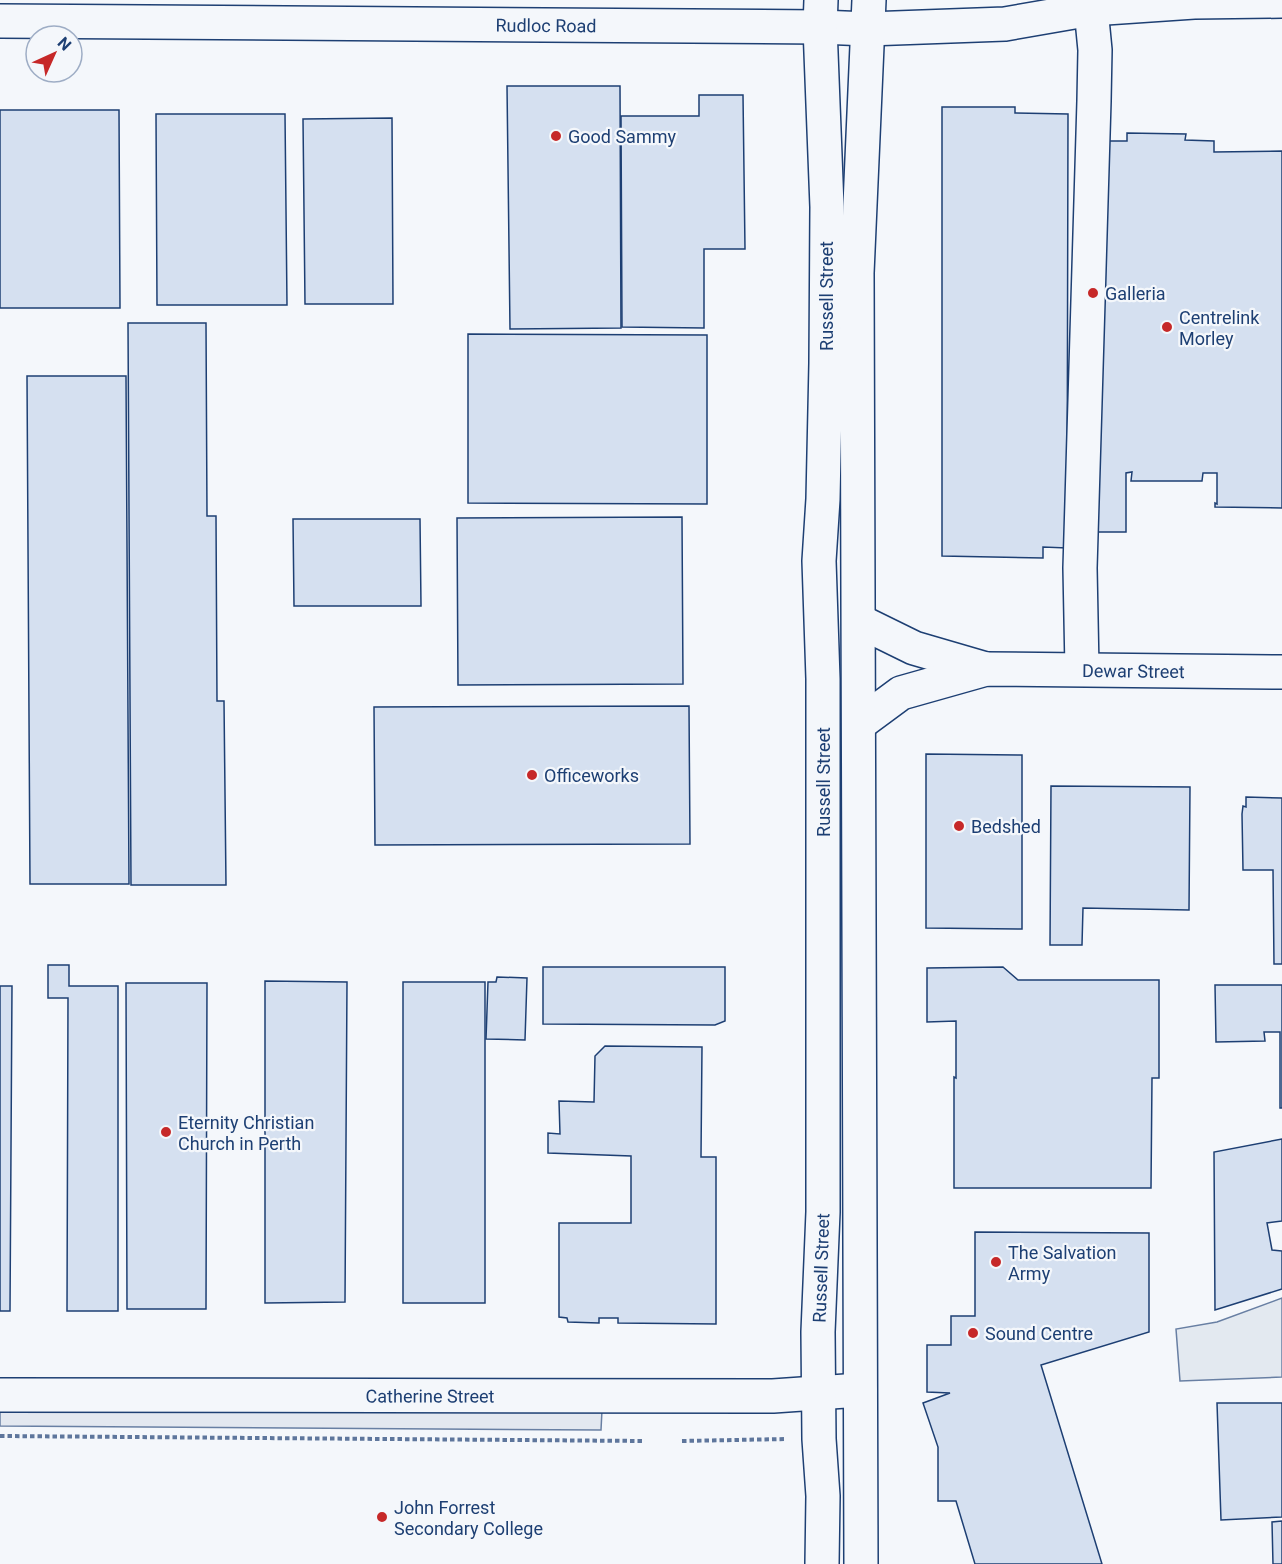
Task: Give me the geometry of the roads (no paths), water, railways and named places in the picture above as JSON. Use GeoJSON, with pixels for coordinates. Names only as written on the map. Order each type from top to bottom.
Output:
{"type":"FeatureCollection","features":[{"type":"Feature","properties":{"kind":"main road","name":"Rudloc Road"},"geometry":{"type":"LineString","coordinates":[[0,21],[84,10],[821,13],[1005,24],[1080,5],[1282,1]]}},
{"type":"Feature","properties":{"kind":"main road"},"geometry":{"type":"LineString","coordinates":[[1080,5],[1095,51],[1080,568],[1082,669]]}},
{"type":"Feature","properties":{"kind":"main road","name":"Russell Street"},"geometry":{"type":"LineString","coordinates":[[821,13],[827,207],[826,374],[819,561],[823,680],[824,1212],[818,1332],[819,1439],[823,1496],[822,1564]]}},
{"type":"Feature","properties":{"kind":"main road","name":"Russell Street"},"geometry":{"type":"LineString","coordinates":[[861,1564],[857,273],[869,15]]}},
{"type":"Feature","properties":{"kind":"main road","name":"Dewar Street"},"geometry":{"type":"LineString","coordinates":[[859,621],[914,648],[986,669]]}},
{"type":"Feature","properties":{"kind":"main road","name":"Dewar Street"},"geometry":{"type":"LineString","coordinates":[[859,724],[901,693],[986,669],[1282,672]]}},
{"type":"Feature","properties":{"kind":"main road"},"geometry":{"type":"LineString","coordinates":[[823,680],[859,679]]}},
{"type":"Feature","properties":{"kind":"main road","name":"Catherine Street"},"geometry":{"type":"LineString","coordinates":[[0,1395],[773,1396],[860,1390]]}},
{"type":"Feature","properties":{"kind":"place","name":"Good Sammy"},"geometry":{"type":"Point","coordinates":[556,136]}},
{"type":"Feature","properties":{"kind":"place","name":"Galleria"},"geometry":{"type":"Point","coordinates":[1093,293]}},
{"type":"Feature","properties":{"kind":"place","name":"Centrelink Morley"},"geometry":{"type":"Point","coordinates":[1167,327]}},
{"type":"Feature","properties":{"kind":"place","name":"Officeworks"},"geometry":{"type":"Point","coordinates":[532,775]}},
{"type":"Feature","properties":{"kind":"place","name":"Bedshed"},"geometry":{"type":"Point","coordinates":[959,826]}},
{"type":"Feature","properties":{"kind":"place","name":"Eternity Christian Church in Perth"},"geometry":{"type":"Point","coordinates":[166,1132]}},
{"type":"Feature","properties":{"kind":"place","name":"The Salvation Army"},"geometry":{"type":"Point","coordinates":[996,1262]}},
{"type":"Feature","properties":{"kind":"place","name":"Sound Centre"},"geometry":{"type":"Point","coordinates":[973,1333]}},
{"type":"Feature","properties":{"kind":"place","name":"John Forrest Secondary College"},"geometry":{"type":"Point","coordinates":[382,1517]}}]}
